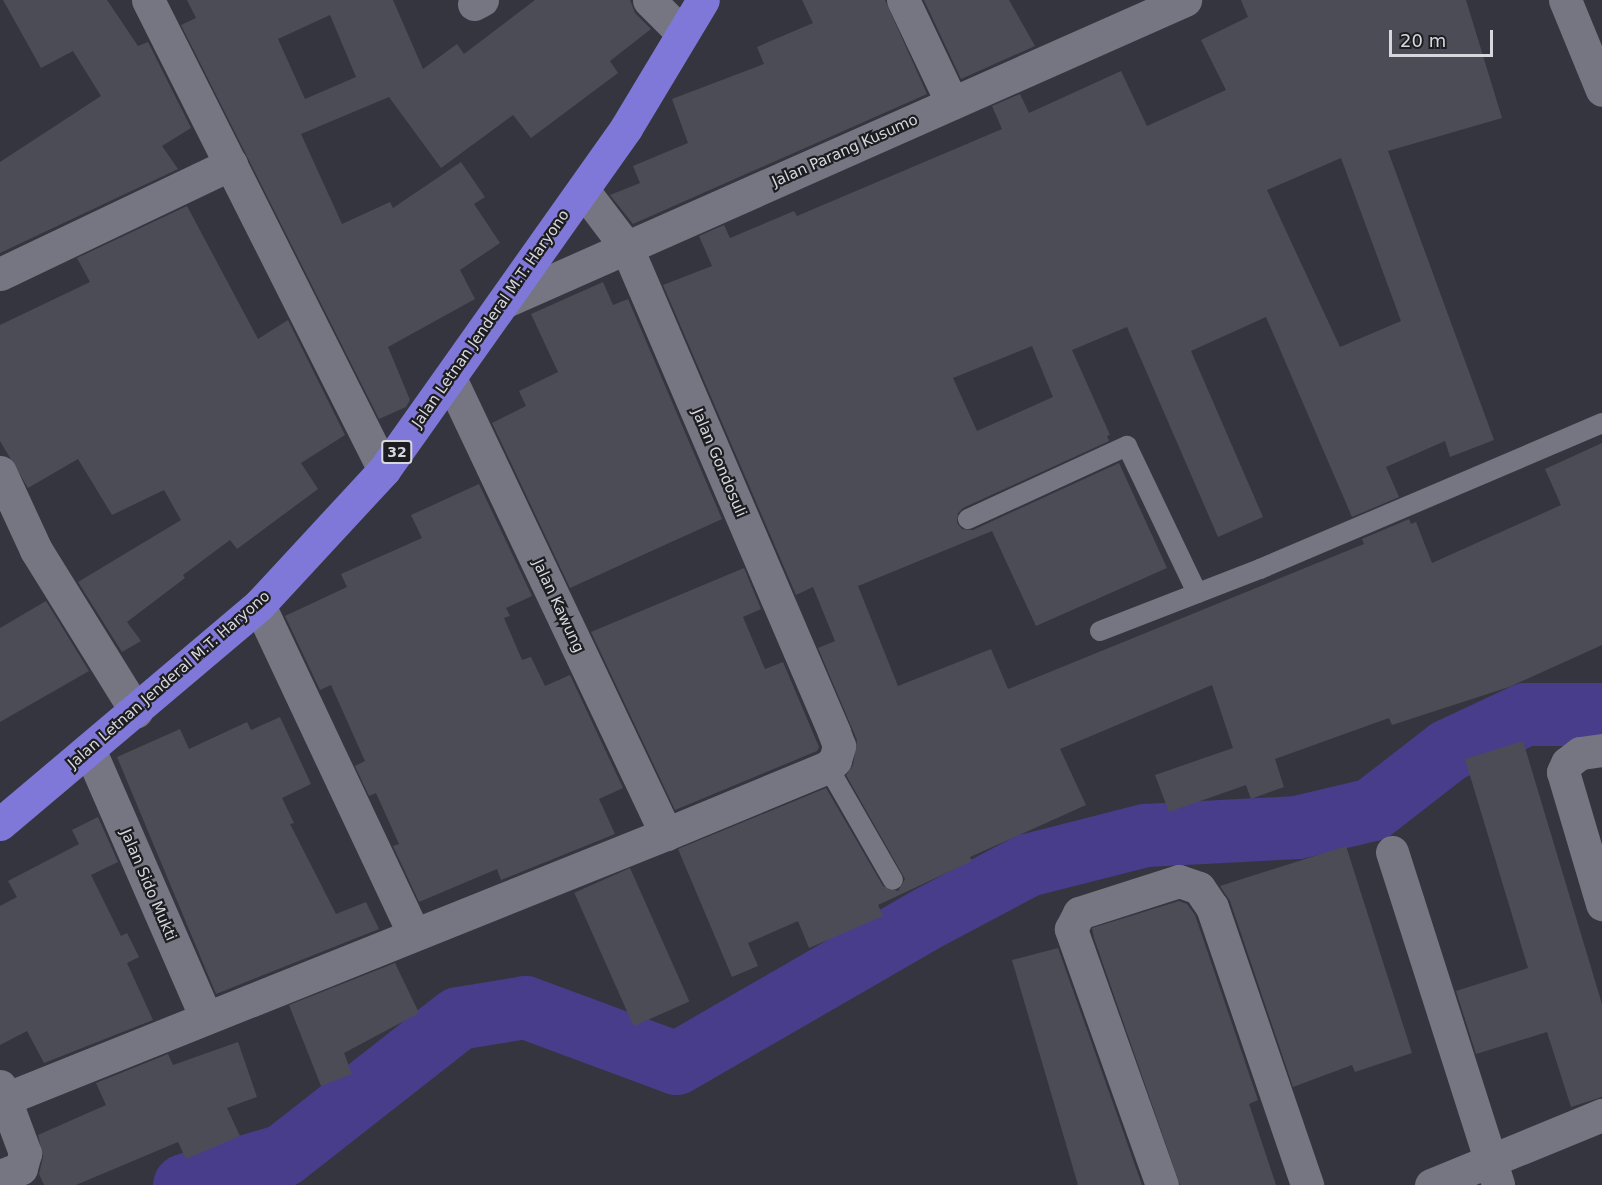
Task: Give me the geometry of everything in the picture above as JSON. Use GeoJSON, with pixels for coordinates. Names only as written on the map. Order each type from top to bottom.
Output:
{"type":"FeatureCollection","features":[{"type":"Feature","properties":{"kind":"highway","name":"Jalan Letnan Jenderal M.T. Haryono"},"geometry":{"type":"LineString","coordinates":[[0,824],[90,751],[259,605],[384,470],[506,301],[626,128],[703,0]]}},
{"type":"Feature","properties":{"kind":"street"},"geometry":{"type":"LineString","coordinates":[[148,0],[384,470]]}},
{"type":"Feature","properties":{"kind":"street"},"geometry":{"type":"LineString","coordinates":[[650,0],[682,33]]}},
{"type":"Feature","properties":{"kind":"street"},"geometry":{"type":"LineString","coordinates":[[903,0],[952,103]]}},
{"type":"Feature","properties":{"kind":"street","name":"Jalan Parang Kusumo"},"geometry":{"type":"LineString","coordinates":[[506,301],[952,103],[1135,10],[1185,0]]}},
{"type":"Feature","properties":{"kind":"street"},"geometry":{"type":"LineString","coordinates":[[1564,0],[1602,90]]}},
{"type":"Feature","properties":{"kind":"street"},"geometry":{"type":"LineString","coordinates":[[0,273],[231,164]]}},
{"type":"Feature","properties":{"kind":"street","name":"Jalan Gondosuli"},"geometry":{"type":"LineString","coordinates":[[583,190],[627,248],[834,757]]}},
{"type":"Feature","properties":{"kind":"street","name":"Jalan Kawung"},"geometry":{"type":"LineString","coordinates":[[450,378],[666,834]]}},
{"type":"Feature","properties":{"kind":"street"},"geometry":{"type":"LineString","coordinates":[[0,472],[36,550],[136,711]]}},
{"type":"Feature","properties":{"kind":"street"},"geometry":{"type":"LineString","coordinates":[[259,605],[413,933]]}},
{"type":"Feature","properties":{"kind":"street"},"geometry":{"type":"LineString","coordinates":[[1602,750],[1580,753],[1567,762],[1563,772],[1592,835],[1602,904]]}},
{"type":"Feature","properties":{"kind":"street","name":"Jalan Sido Mukti"},"geometry":{"type":"LineString","coordinates":[[90,751],[206,1018]]}},
{"type":"Feature","properties":{"kind":"street"},"geometry":{"type":"LineString","coordinates":[[0,1176],[21,1168],[25,1153],[3,1092],[206,1018],[413,933],[666,834],[834,757]]}},
{"type":"Feature","properties":{"kind":"street"},"geometry":{"type":"LineString","coordinates":[[1392,852],[1494,1173]]}},
{"type":"Feature","properties":{"kind":"street"},"geometry":{"type":"LineString","coordinates":[[1162,1185],[1071,929],[1079,913],[1179,881],[1199,888],[1212,907],[1307,1185]]}},
{"type":"Feature","properties":{"kind":"street"},"geometry":{"type":"LineString","coordinates":[[1431,1185],[1494,1173],[1602,1115]]}},
{"type":"Feature","properties":{"kind":"lane"},"geometry":{"type":"LineString","coordinates":[[1100,632],[1602,423]]}},
{"type":"Feature","properties":{"kind":"lane"},"geometry":{"type":"LineString","coordinates":[[968,519],[1127,446],[1197,593]]}},
{"type":"Feature","properties":{"kind":"lane"},"geometry":{"type":"LineString","coordinates":[[834,757],[892,880]]}},
{"type":"Feature","properties":{"kind":"building"},"geometry":{"type":"Polygon","coordinates":[[[3,0],[107,0],[138,46],[148,42],[191,128],[162,146],[178,169],[0,253],[0,162],[101,96],[73,51],[41,68],[3,0]]]}},
{"type":"Feature","properties":{"kind":"building"},"geometry":{"type":"Polygon","coordinates":[[[187,0],[393,0],[423,69],[457,44],[464,54],[535,0],[630,0],[635,13],[651,29],[610,61],[618,73],[531,138],[513,115],[441,168],[389,97],[301,134],[342,224],[390,202],[393,208],[461,162],[485,197],[474,204],[500,243],[460,270],[475,299],[388,347],[410,400],[406,407],[379,419],[181,25],[196,18],[187,0]],[[330,15],[278,39],[305,99],[356,77],[330,15]]]}},
{"type":"Feature","properties":{"kind":"building"},"geometry":{"type":"Polygon","coordinates":[[[802,0],[885,0],[927,94],[633,224],[610,195],[640,183],[633,166],[688,143],[672,99],[764,64],[757,47],[813,23],[802,0]]]}},
{"type":"Feature","properties":{"kind":"building"},"geometry":{"type":"Polygon","coordinates":[[[924,0],[1009,0],[1035,46],[961,79],[924,0]]]}},
{"type":"Feature","properties":{"kind":"building"},"geometry":{"type":"Polygon","coordinates":[[[1241,0],[1466,0],[1502,118],[1388,151],[1494,440],[1450,457],[1445,441],[1386,467],[1399,497],[1352,517],[1266,317],[1191,351],[1263,517],[1218,537],[1127,327],[1072,350],[1110,435],[1107,436],[1109,441],[963,508],[958,513],[957,523],[962,529],[973,530],[1119,463],[1167,568],[1036,626],[992,531],[858,586],[898,686],[991,649],[1008,689],[1364,544],[1362,539],[1409,519],[1411,524],[1416,522],[1432,563],[1561,505],[1545,469],[1602,443],[1602,645],[1509,687],[1392,725],[1389,718],[1275,759],[1284,787],[1251,799],[1246,785],[1169,812],[1155,775],[1233,748],[1212,685],[1060,749],[1086,805],[970,857],[972,861],[878,905],[883,916],[809,948],[798,921],[748,943],[758,966],[732,977],[678,849],[826,788],[883,886],[898,891],[905,879],[846,775],[853,765],[857,740],[818,648],[835,641],[813,587],[796,595],[663,285],[712,266],[699,236],[724,225],[730,238],[794,211],[797,216],[1002,129],[992,106],[1020,94],[1029,113],[1121,71],[1147,126],[1226,90],[1201,40],[1248,17],[1241,0]],[[1341,158],[1267,190],[1340,347],[1401,321],[1341,158]],[[1032,346],[953,378],[977,431],[1053,397],[1032,346]]]}},
{"type":"Feature","properties":{"kind":"building"},"geometry":{"type":"Polygon","coordinates":[[[187,206],[258,339],[288,320],[345,435],[301,463],[318,489],[237,549],[230,540],[183,575],[185,578],[127,622],[141,641],[122,652],[78,582],[181,520],[164,490],[112,515],[78,459],[28,488],[0,441],[0,325],[90,282],[77,258],[187,206]]]}},
{"type":"Feature","properties":{"kind":"building"},"geometry":{"type":"Polygon","coordinates":[[[603,282],[613,305],[628,299],[722,519],[570,588],[492,423],[526,406],[519,391],[558,372],[531,314],[603,282]]]}},
{"type":"Feature","properties":{"kind":"building"},"geometry":{"type":"Polygon","coordinates":[[[479,484],[532,596],[506,608],[510,616],[504,618],[522,660],[531,657],[545,686],[570,675],[623,788],[599,799],[615,834],[501,880],[497,869],[419,902],[393,846],[399,844],[376,793],[369,796],[355,766],[365,761],[331,685],[320,690],[285,616],[347,587],[341,574],[422,538],[411,515],[479,484]]]}},
{"type":"Feature","properties":{"kind":"building"},"geometry":{"type":"Polygon","coordinates":[[[744,568],[761,609],[743,617],[765,669],[783,662],[819,747],[817,751],[675,810],[591,632],[744,568]]]}},
{"type":"Feature","properties":{"kind":"building"},"geometry":{"type":"Polygon","coordinates":[[[46,601],[89,671],[0,722],[0,628],[46,601]]]}},
{"type":"Feature","properties":{"kind":"building"},"geometry":{"type":"Polygon","coordinates":[[[280,717],[311,784],[282,798],[294,823],[290,824],[336,914],[366,902],[379,929],[216,994],[117,757],[180,729],[189,749],[247,722],[251,730],[280,717]]]}},
{"type":"Feature","properties":{"kind":"building"},"geometry":{"type":"Polygon","coordinates":[[[1523,741],[1602,1004],[1602,1097],[1571,1107],[1547,1032],[1476,1054],[1456,991],[1528,968],[1465,759],[1523,741]]]}},
{"type":"Feature","properties":{"kind":"building"},"geometry":{"type":"Polygon","coordinates":[[[98,817],[118,862],[91,875],[121,936],[127,933],[139,957],[127,963],[153,1020],[44,1063],[27,1031],[0,1045],[0,906],[17,897],[8,881],[79,844],[72,830],[98,817]]]}},
{"type":"Feature","properties":{"kind":"building"},"geometry":{"type":"Polygon","coordinates":[[[1346,846],[1412,1053],[1355,1072],[1352,1065],[1293,1087],[1230,901],[1220,886],[1346,846]]]}},
{"type":"Feature","properties":{"kind":"building"},"geometry":{"type":"Polygon","coordinates":[[[630,868],[689,1001],[634,1026],[574,893],[630,868]]]}},
{"type":"Feature","properties":{"kind":"building"},"geometry":{"type":"Polygon","coordinates":[[[1179,901],[1187,904],[1195,915],[1258,1100],[1249,1104],[1276,1185],[1180,1185],[1094,938],[1092,928],[1179,901]]]}},
{"type":"Feature","properties":{"kind":"building"},"geometry":{"type":"Polygon","coordinates":[[[1058,948],[1142,1185],[1078,1185],[1012,960],[1058,948]]]}},
{"type":"Feature","properties":{"kind":"building"},"geometry":{"type":"Polygon","coordinates":[[[395,963],[419,1013],[344,1053],[352,1074],[321,1086],[289,1005],[395,963]]]}},
{"type":"Feature","properties":{"kind":"building"},"geometry":{"type":"Polygon","coordinates":[[[238,1042],[257,1097],[227,1108],[240,1136],[186,1159],[178,1142],[76,1185],[44,1185],[39,1174],[43,1157],[38,1135],[106,1105],[96,1083],[168,1054],[173,1065],[238,1042]]]}},
{"type":"Feature","properties":{"kind":"waterway"},"geometry":{"type":"LineString","coordinates":[[184,1185],[283,1155],[458,1018],[525,1007],[676,1063],[931,916],[1027,865],[1145,835],[1297,827],[1372,809],[1448,750],[1525,714],[1602,714]]}}]}
